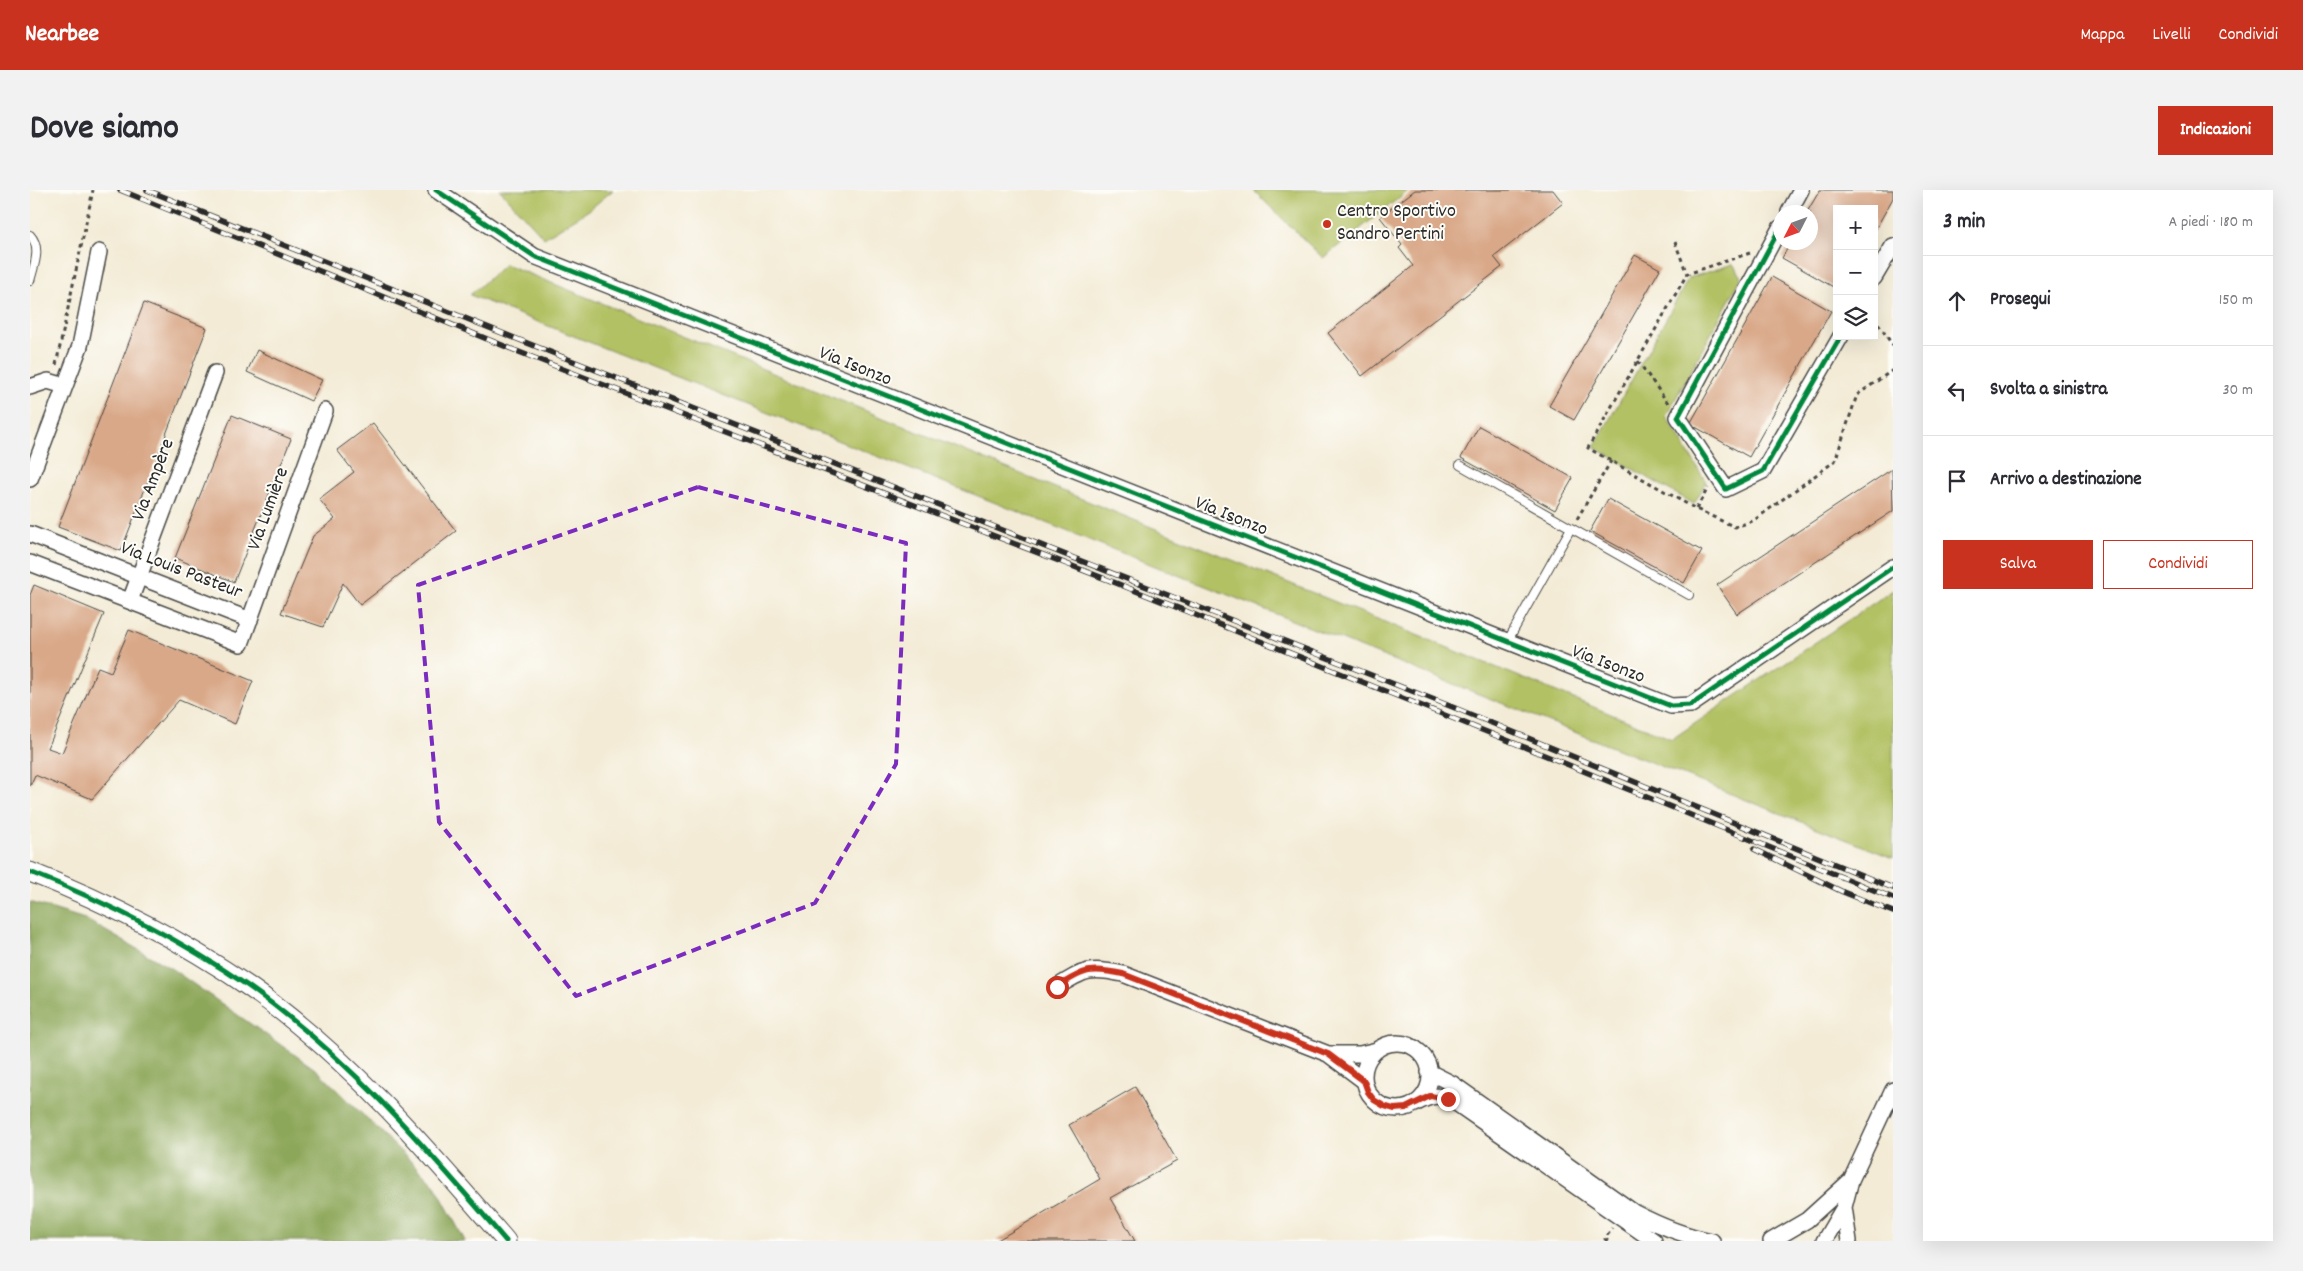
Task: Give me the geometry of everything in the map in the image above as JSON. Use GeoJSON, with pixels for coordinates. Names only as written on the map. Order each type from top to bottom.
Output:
{"type":"FeatureCollection","features":[{"type":"Feature","properties":{"kind":"street","name":"Via Isonzo"},"geometry":{"type":"LineString","coordinates":[[436,190],[534,256],[1671,706],[1691,705],[1893,567]]}},
{"type":"Feature","properties":{"kind":"street"},"geometry":{"type":"LineString","coordinates":[[1792,205],[1800,190]]}},
{"type":"Feature","properties":{"kind":"street"},"geometry":{"type":"LineString","coordinates":[[1772,246],[1678,417],[1726,489],[1763,471],[1839,340]]}},
{"type":"Feature","properties":{"kind":"street"},"geometry":{"type":"LineString","coordinates":[[1878,271],[1893,246]]}},
{"type":"Feature","properties":{"kind":"street"},"geometry":{"type":"LineString","coordinates":[[30,479],[80,346],[99,252]]}},
{"type":"Feature","properties":{"kind":"street","name":"Via Ampère"},"geometry":{"type":"LineString","coordinates":[[130,601],[215,373]]}},
{"type":"Feature","properties":{"kind":"street"},"geometry":{"type":"LineString","coordinates":[[30,387],[48,381],[65,386]]}},
{"type":"Feature","properties":{"kind":"street","name":"Via Lumière"},"geometry":{"type":"LineString","coordinates":[[250,620],[325,411]]}},
{"type":"Feature","properties":{"kind":"street","name":"Via Louis Pasteur"},"geometry":{"type":"LineString","coordinates":[[30,534],[250,620],[241,644],[30,563]]}},
{"type":"Feature","properties":{"kind":"street"},"geometry":{"type":"LineString","coordinates":[[30,872],[109,905],[205,957],[249,986],[291,1019],[352,1073],[406,1126],[506,1241]]}},
{"type":"Feature","properties":{"kind":"street"},"geometry":{"type":"LineString","coordinates":[[1057,987],[1074,976],[1098,969],[1123,974],[1328,1054],[1364,1081]]}},
{"type":"Feature","properties":{"kind":"street"},"geometry":{"type":"LineString","coordinates":[[1328,1054],[1360,1054],[1394,1044],[1413,1048],[1426,1062],[1429,1072],[1426,1090],[1415,1104]]}},
{"type":"Feature","properties":{"kind":"street"},"geometry":{"type":"LineString","coordinates":[[1377,1050],[1369,1059],[1365,1069],[1364,1081],[1368,1092],[1374,1100],[1384,1106],[1400,1109],[1430,1096],[1437,1095],[1459,1105],[1654,1241]]}},
{"type":"Feature","properties":{"kind":"street"},"geometry":{"type":"LineString","coordinates":[[1429,1072],[1453,1084],[1636,1212],[1671,1230],[1712,1241]]}},
{"type":"Feature","properties":{"kind":"street"},"geometry":{"type":"LineString","coordinates":[[1824,1241],[1844,1207],[1851,1180],[1893,1090]]}},
{"type":"Feature","properties":{"kind":"street"},"geometry":{"type":"LineString","coordinates":[[1771,1241],[1808,1220],[1851,1180]]}},
{"type":"Feature","properties":{"kind":"street"},"geometry":{"type":"LineString","coordinates":[[1844,1207],[1848,1241]]}},
{"type":"Feature","properties":{"kind":"lane"},"geometry":{"type":"LineString","coordinates":[[30,234],[36,242],[37,255],[30,281]]}},
{"type":"Feature","properties":{"kind":"lane"},"geometry":{"type":"LineString","coordinates":[[1460,465],[1689,595]]}},
{"type":"Feature","properties":{"kind":"lane"},"geometry":{"type":"LineString","coordinates":[[1507,642],[1571,528]]}},
{"type":"Feature","properties":{"kind":"path"},"geometry":{"type":"LineString","coordinates":[[65,386],[55,363],[93,190]]}},
{"type":"Feature","properties":{"kind":"path"},"geometry":{"type":"LineString","coordinates":[[1675,242],[1687,274]]}},
{"type":"Feature","properties":{"kind":"path"},"geometry":{"type":"LineString","coordinates":[[1588,448],[1687,274],[1772,246]]}},
{"type":"Feature","properties":{"kind":"path"},"geometry":{"type":"LineString","coordinates":[[1878,323],[1893,346]]}},
{"type":"Feature","properties":{"kind":"path"},"geometry":{"type":"LineString","coordinates":[[1638,361],[1678,417]]}},
{"type":"Feature","properties":{"kind":"path"},"geometry":{"type":"LineString","coordinates":[[1571,528],[1611,461]]}},
{"type":"Feature","properties":{"kind":"path"},"geometry":{"type":"LineString","coordinates":[[1696,510],[1716,473]]}},
{"type":"Feature","properties":{"kind":"highlighted area"},"geometry":{"type":"Polygon","coordinates":[[[698,487],[906,543],[896,764],[815,903],[576,996],[439,822],[418,585],[698,487]]]}},
{"type":"Feature","properties":{"kind":"green space"},"geometry":{"type":"Polygon","coordinates":[[[500,190],[613,190],[589,210],[544,238],[500,190]]]}},
{"type":"Feature","properties":{"kind":"green space","name":"Centro Sportivo Sandro Pertini"},"geometry":{"type":"Polygon","coordinates":[[[1253,190],[1409,190],[1323,258],[1253,190]]]}},
{"type":"Feature","properties":{"kind":"green space"},"geometry":{"type":"Polygon","coordinates":[[[505,264],[1672,739],[1893,590],[1893,858],[470,295],[505,264]]]}},
{"type":"Feature","properties":{"kind":"green space"},"geometry":{"type":"Polygon","coordinates":[[[1733,264],[1742,277],[1666,416],[1706,482],[1694,504],[1594,447],[1689,278],[1733,264]]]}},
{"type":"Feature","properties":{"kind":"green space"},"geometry":{"type":"Polygon","coordinates":[[[30,902],[85,919],[172,969],[318,1071],[435,1185],[465,1241],[30,1241],[30,902]]]}},
{"type":"Feature","properties":{"kind":"building"},"geometry":{"type":"Polygon","coordinates":[[[1415,190],[1553,190],[1563,203],[1494,257],[1502,267],[1362,376],[1328,333],[1413,266],[1399,248],[1402,245],[1380,217],[1415,190]]]}},
{"type":"Feature","properties":{"kind":"building"},"geometry":{"type":"Polygon","coordinates":[[[1820,190],[1893,190],[1893,198],[1878,225],[1878,205],[1833,205],[1833,287],[1782,258],[1786,250],[1818,250],[1818,205],[1811,205],[1820,190]]]}},
{"type":"Feature","properties":{"kind":"building"},"geometry":{"type":"Polygon","coordinates":[[[1635,255],[1660,269],[1574,420],[1549,406],[1635,255]]]}},
{"type":"Feature","properties":{"kind":"building"},"geometry":{"type":"Polygon","coordinates":[[[1772,277],[1831,311],[1749,457],[1690,424],[1772,277]]]}},
{"type":"Feature","properties":{"kind":"building"},"geometry":{"type":"Polygon","coordinates":[[[144,303],[207,328],[121,551],[58,527],[144,303]]]}},
{"type":"Feature","properties":{"kind":"building"},"geometry":{"type":"Polygon","coordinates":[[[257,350],[322,380],[311,401],[247,372],[257,350]]]}},
{"type":"Feature","properties":{"kind":"building"},"geometry":{"type":"Polygon","coordinates":[[[232,415],[291,439],[234,582],[175,558],[232,415]]]}},
{"type":"Feature","properties":{"kind":"building"},"geometry":{"type":"Polygon","coordinates":[[[373,423],[456,531],[360,605],[343,583],[323,627],[281,613],[313,536],[335,519],[319,499],[354,472],[337,450],[373,423]]]}},
{"type":"Feature","properties":{"kind":"building"},"geometry":{"type":"Polygon","coordinates":[[[1479,426],[1573,478],[1555,510],[1461,458],[1479,426]]]}},
{"type":"Feature","properties":{"kind":"building"},"geometry":{"type":"Polygon","coordinates":[[[1892,469],[1893,511],[1737,614],[1717,585],[1892,469]]]}},
{"type":"Feature","properties":{"kind":"building"},"geometry":{"type":"Polygon","coordinates":[[[1608,499],[1702,551],[1684,583],[1590,531],[1608,499]]]}},
{"type":"Feature","properties":{"kind":"building"},"geometry":{"type":"Polygon","coordinates":[[[34,585],[104,614],[48,748],[62,753],[98,667],[111,672],[129,630],[253,681],[235,724],[179,700],[92,799],[35,775],[30,786],[30,595],[34,585]]]}},
{"type":"Feature","properties":{"kind":"building"},"geometry":{"type":"Polygon","coordinates":[[[1135,1087],[1177,1161],[1110,1198],[1135,1241],[996,1241],[1100,1179],[1069,1125],[1135,1087]]]}},
{"type":"Feature","properties":{"kind":"railway"},"geometry":{"type":"LineString","coordinates":[[120,190],[519,352],[1116,583],[1893,898]]}},
{"type":"Feature","properties":{"kind":"railway"},"geometry":{"type":"LineString","coordinates":[[147,190],[512,337],[1455,708],[1893,888]]}},
{"type":"Feature","properties":{"kind":"railway"},"geometry":{"type":"LineString","coordinates":[[1754,849],[1843,892],[1893,912]]}},
{"type":"Feature","properties":{"kind":"cycle path"},"geometry":{"type":"LineString","coordinates":[[436,190],[534,256],[1671,706],[1691,705],[1893,567]]}},
{"type":"Feature","properties":{"kind":"cycle path"},"geometry":{"type":"LineString","coordinates":[[1773,241],[1678,417],[1726,489],[1763,471],[1839,340]]}},
{"type":"Feature","properties":{"kind":"cycle path"},"geometry":{"type":"LineString","coordinates":[[30,872],[87,896],[169,937],[248,986],[285,1013],[353,1073],[385,1105],[506,1241]]}},
{"type":"Feature","properties":{"kind":"place","name":"Centro Sportivo Sandro Pertini"},"geometry":{"type":"Point","coordinates":[1327,224]}},
{"type":"Feature","properties":{"kind":"route"},"geometry":{"type":"LineString","coordinates":[[1057,987],[1083,972],[1098,969],[1123,974],[1328,1054],[1364,1081],[1368,1092],[1374,1100],[1384,1106],[1394,1109],[1406,1108],[1430,1096],[1437,1095],[1448,1099]]}}]}
